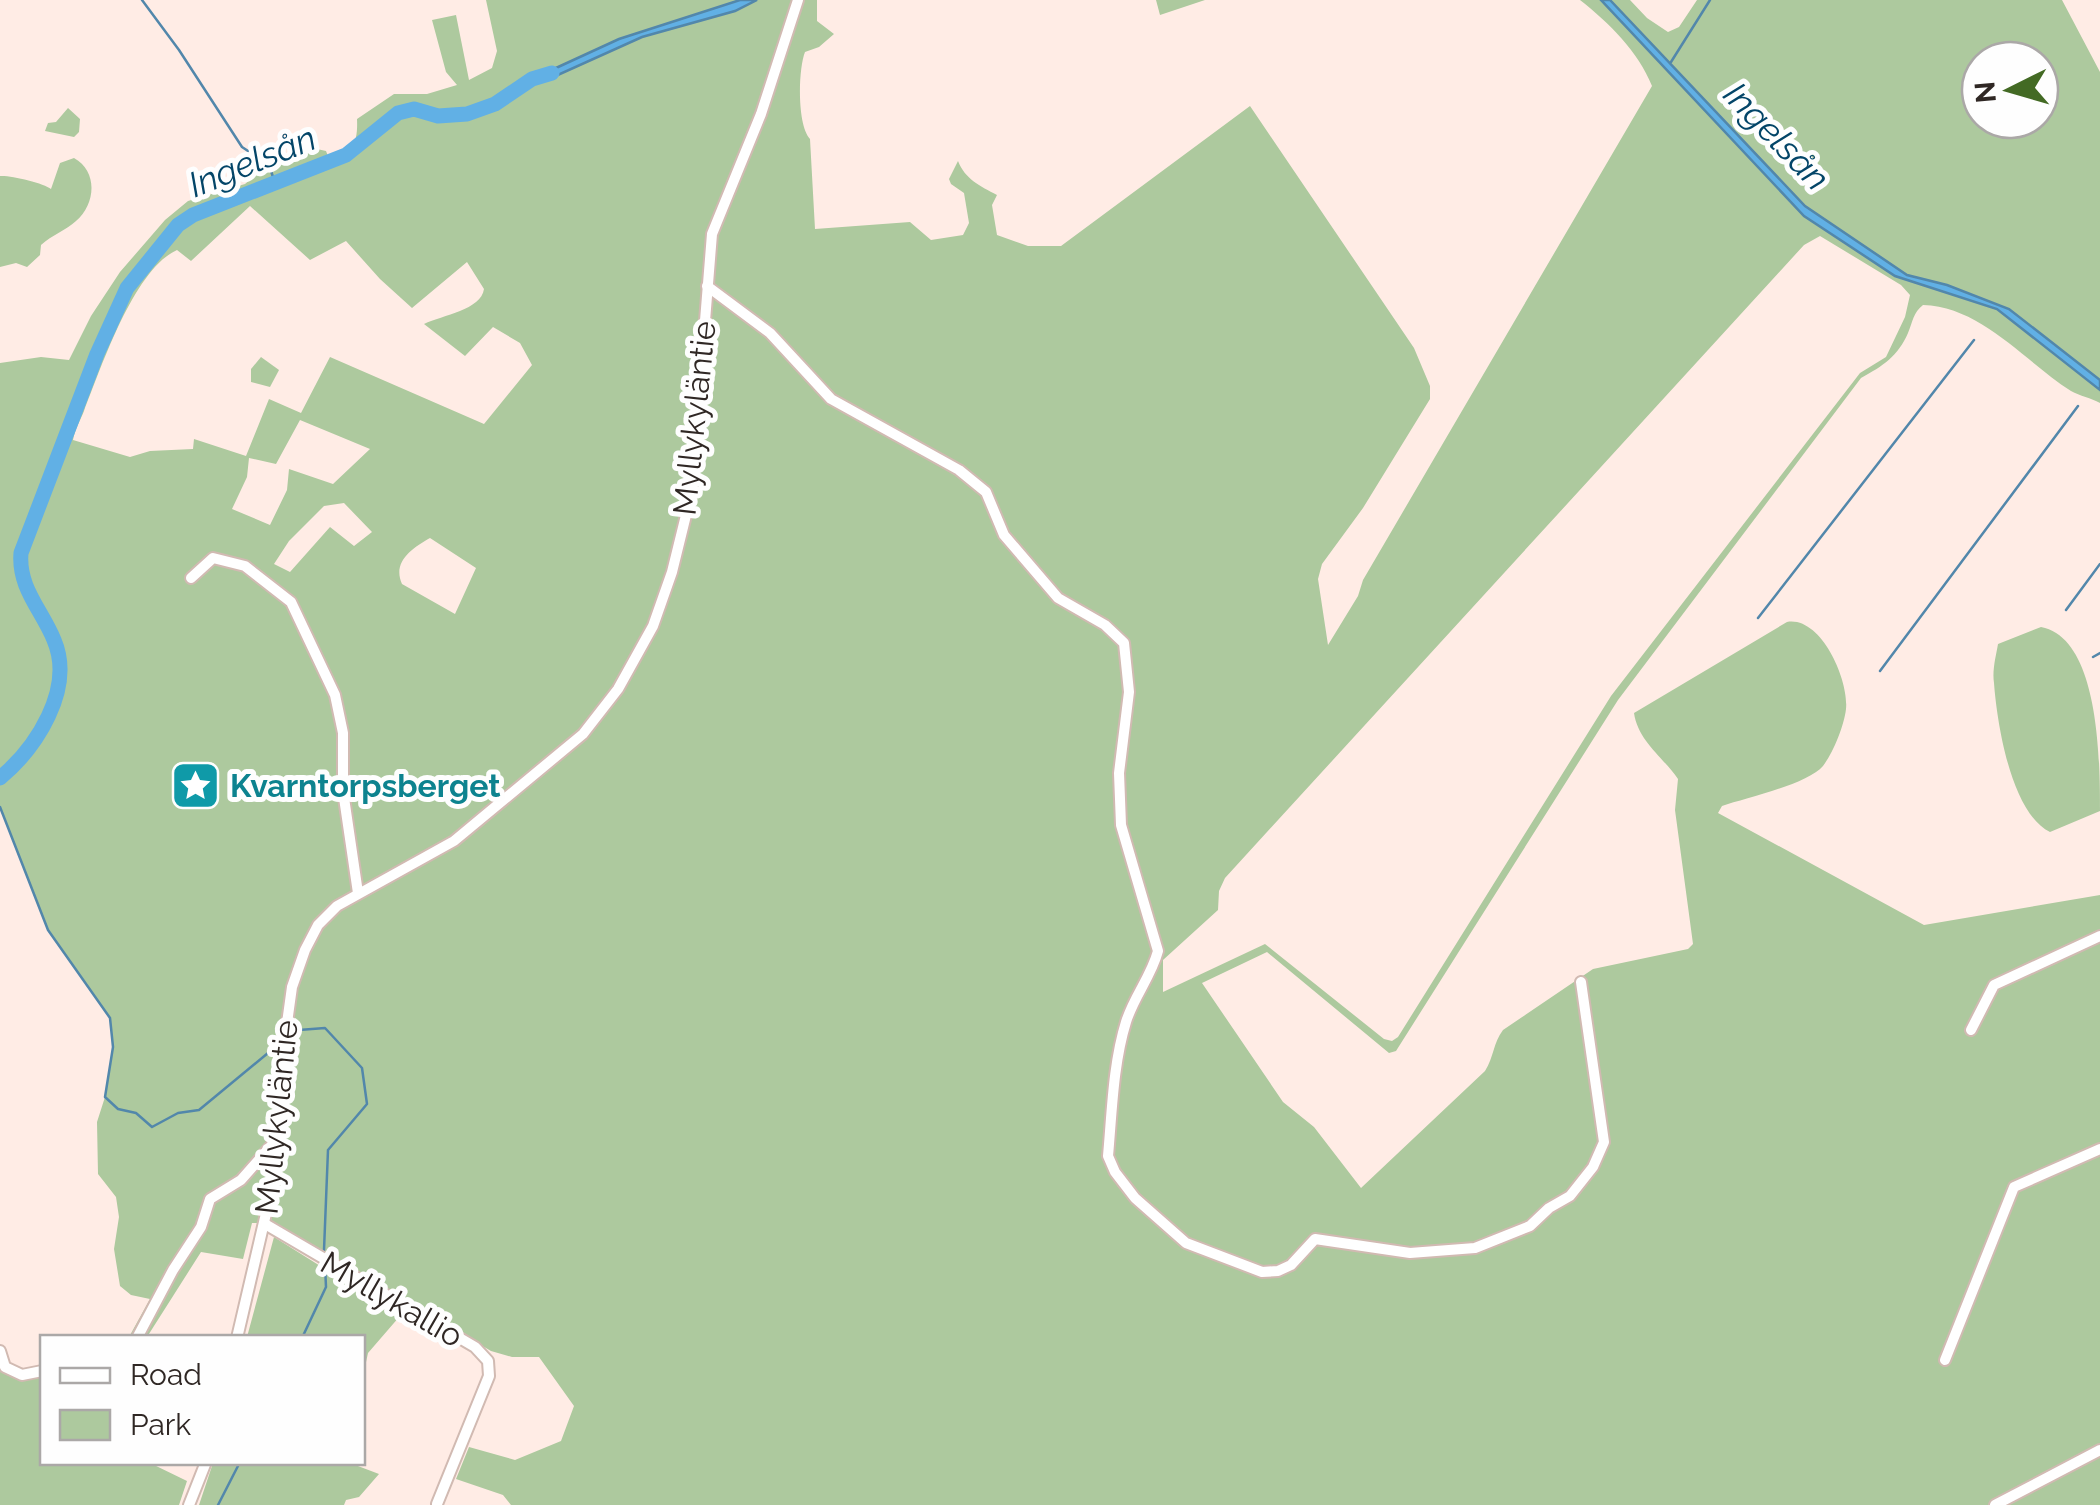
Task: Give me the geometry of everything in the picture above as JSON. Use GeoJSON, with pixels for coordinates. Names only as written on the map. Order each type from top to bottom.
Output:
{"type":"FeatureCollection","features":[{"type":"Feature","properties":{"kind":"street","name":"Myllykyläntie"},"geometry":{"type":"LineString","coordinates":[[237,1335],[264,1224],[278,1138],[282,1058],[296,972],[318,925],[358,893],[454,841],[583,734],[635,662],[663,600],[691,495],[712,234],[772,85],[798,0]]}},
{"type":"Feature","properties":{"kind":"street"},"geometry":{"type":"LineString","coordinates":[[706,286],[770,332],[831,399],[958,470],[986,492],[1004,535],[1058,598],[1105,625],[1124,643],[1129,692],[1119,773],[1122,825],[1158,951],[1153,972],[1136,994],[1122,1039],[1108,1156],[1115,1172],[1136,1198],[1186,1243],[1262,1272],[1290,1265],[1315,1239],[1426,1252],[1475,1248],[1530,1226],[1548,1208],[1570,1196],[1593,1167],[1604,1142],[1581,982]]}},
{"type":"Feature","properties":{"kind":"street"},"geometry":{"type":"LineString","coordinates":[[191,578],[213,558],[246,566],[291,602],[304,624],[335,696],[342,733],[343,792],[358,893]]}},
{"type":"Feature","properties":{"kind":"street"},"geometry":{"type":"LineString","coordinates":[[1972,1030],[1994,985],[2100,936]]}},
{"type":"Feature","properties":{"kind":"street"},"geometry":{"type":"LineString","coordinates":[[139,1335],[201,1227],[210,1199],[241,1180],[278,1138]]}},
{"type":"Feature","properties":{"kind":"street"},"geometry":{"type":"LineString","coordinates":[[1944,1360],[2014,1187],[2100,1150]]}},
{"type":"Feature","properties":{"kind":"street","name":"Myllykallio"},"geometry":{"type":"LineString","coordinates":[[264,1224],[475,1347],[488,1361],[488,1376],[438,1504]]}},
{"type":"Feature","properties":{"kind":"street"},"geometry":{"type":"LineString","coordinates":[[0,1351],[5,1367],[22,1374],[40,1370]]}},
{"type":"Feature","properties":{"kind":"street"},"geometry":{"type":"LineString","coordinates":[[1995,1505],[2100,1450]]}},
{"type":"Feature","properties":{"kind":"street"},"geometry":{"type":"LineString","coordinates":[[189,1505],[205,1465]]}},
{"type":"Feature","properties":{"kind":"green space"},"geometry":{"type":"Polygon","coordinates":[[[486,0],[817,0],[817,21],[834,34],[819,47],[805,52],[801,71],[801,110],[810,139],[815,229],[910,222],[931,240],[963,235],[969,223],[964,193],[949,179],[958,161],[969,177],[997,195],[992,205],[997,235],[1028,246],[1061,246],[1250,106],[1414,348],[1430,386],[1430,399],[1363,508],[1322,564],[1318,579],[1328,645],[1652,86],[1622,38],[1580,0],[1601,0],[1623,20],[1804,216],[1895,276],[1997,309],[2100,390],[2100,403],[2074,393],[1983,325],[1944,308],[1923,305],[1900,348],[1883,365],[1861,378],[1618,700],[1396,1051],[1389,1053],[1267,952],[1202,983],[1283,1102],[1314,1127],[1361,1188],[1485,1071],[1503,1030],[1593,969],[1688,949],[1693,944],[1675,810],[1678,779],[1646,740],[1634,713],[1787,622],[1811,629],[1838,667],[1846,697],[1843,723],[1831,754],[1823,766],[1804,779],[1722,806],[1718,813],[1924,925],[2100,895],[2100,1505],[511,1505],[503,1495],[456,1479],[469,1447],[515,1460],[561,1441],[574,1406],[539,1357],[512,1357],[491,1351],[275,1223],[252,1223],[243,1259],[201,1252],[148,1335],[130,1335],[150,1299],[131,1295],[120,1286],[114,1249],[119,1217],[116,1197],[98,1174],[97,1122],[113,1047],[110,1018],[48,930],[0,807],[0,363],[41,357],[69,360],[91,316],[120,272],[165,220],[188,201],[245,184],[260,171],[317,149],[326,151],[328,156],[344,153],[353,146],[357,119],[394,94],[427,94],[457,85],[446,72],[432,20],[456,15],[469,80],[492,68],[497,51],[486,0]],[[250,206],[191,261],[177,250],[147,277],[110,346],[73,440],[130,457],[150,451],[193,449],[194,439],[246,456],[269,399],[301,413],[330,357],[484,424],[532,365],[520,343],[493,327],[465,356],[424,324],[469,307],[481,296],[484,289],[467,262],[412,308],[346,241],[310,260],[250,206]],[[1820,236],[1804,245],[1225,878],[1219,891],[1218,910],[1163,960],[1163,992],[1265,944],[1384,1039],[1392,1041],[1398,1037],[1611,696],[1860,373],[1886,357],[1905,317],[1910,295],[1901,285],[1820,236]],[[300,420],[276,464],[249,458],[247,477],[232,509],[270,525],[287,490],[289,469],[333,484],[370,449],[300,420]],[[344,503],[324,506],[289,541],[274,564],[290,572],[330,527],[354,546],[372,532],[344,503]],[[430,538],[402,562],[402,584],[455,614],[476,568],[430,538]]]}},
{"type":"Feature","properties":{"kind":"green space"},"geometry":{"type":"Polygon","coordinates":[[[1156,0],[1205,0],[1160,15],[1156,0]]]}},
{"type":"Feature","properties":{"kind":"green space"},"geometry":{"type":"Polygon","coordinates":[[[1610,0],[1630,0],[1668,32],[1679,27],[1697,0],[2062,0],[2100,72],[2100,380],[2009,309],[1947,285],[1907,275],[1805,206],[1610,0]]]}},
{"type":"Feature","properties":{"kind":"green space"},"geometry":{"type":"Polygon","coordinates":[[[68,108],[80,119],[79,132],[74,137],[45,131],[48,123],[56,122],[68,108]]]}},
{"type":"Feature","properties":{"kind":"green space"},"geometry":{"type":"Polygon","coordinates":[[[74,158],[90,179],[90,197],[83,214],[41,245],[40,255],[27,267],[16,263],[0,267],[0,176],[51,189],[60,163],[74,158]]]}},
{"type":"Feature","properties":{"kind":"green space"},"geometry":{"type":"Polygon","coordinates":[[[261,357],[279,370],[270,387],[251,382],[251,369],[261,357]]]}},
{"type":"Feature","properties":{"kind":"green space"},"geometry":{"type":"Polygon","coordinates":[[[2041,627],[2060,636],[2075,654],[2086,677],[2099,764],[2100,811],[2050,832],[2025,806],[2008,765],[1994,678],[1998,644],[2041,627]]]}},
{"type":"Feature","properties":{"kind":"green space"},"geometry":{"type":"Polygon","coordinates":[[[274,1237],[400,1316],[368,1353],[365,1367],[365,1335],[248,1335],[274,1237]]]}},
{"type":"Feature","properties":{"kind":"green space"},"geometry":{"type":"Polygon","coordinates":[[[0,1367],[40,1375],[40,1465],[154,1465],[187,1481],[179,1505],[0,1505],[0,1367]]]}},
{"type":"Feature","properties":{"kind":"green space"},"geometry":{"type":"Polygon","coordinates":[[[212,1465],[355,1465],[379,1474],[359,1497],[346,1500],[344,1505],[199,1505],[212,1465]]]}},
{"type":"Feature","properties":{"kind":"water"},"geometry":{"type":"Polygon","coordinates":[[[740,0],[757,0],[735,11],[642,37],[549,79],[532,79],[619,39],[740,0]]]}},
{"type":"Feature","properties":{"kind":"water"},"geometry":{"type":"Polygon","coordinates":[[[1601,0],[1610,0],[1805,206],[1907,275],[1947,285],[2009,309],[2100,380],[2100,390],[1997,309],[1895,276],[1804,216],[1601,0]]]}},
{"type":"Feature","properties":{"kind":"waterway"},"geometry":{"type":"LineString","coordinates":[[142,0],[242,147],[269,165],[275,183]]}},
{"type":"Feature","properties":{"kind":"waterway"},"geometry":{"type":"LineString","coordinates":[[1671,62],[1710,0]]}},
{"type":"Feature","properties":{"kind":"waterway","name":"Ingelsån"},"geometry":{"type":"LineString","coordinates":[[0,778],[38,734],[56,697],[59,678],[54,640],[27,588],[21,553],[97,354],[127,288],[178,225],[193,215],[346,155],[398,113],[414,109],[438,116],[467,114],[495,104],[532,79],[552,73]]}},
{"type":"Feature","properties":{"kind":"waterway"},"geometry":{"type":"LineString","coordinates":[[1758,618],[1974,340]]}},
{"type":"Feature","properties":{"kind":"waterway"},"geometry":{"type":"LineString","coordinates":[[1880,671],[2078,406]]}},
{"type":"Feature","properties":{"kind":"waterway"},"geometry":{"type":"LineString","coordinates":[[2066,610],[2100,564]]}},
{"type":"Feature","properties":{"kind":"waterway"},"geometry":{"type":"LineString","coordinates":[[2093,657],[2100,653]]}},
{"type":"Feature","properties":{"kind":"waterway"},"geometry":{"type":"LineString","coordinates":[[0,807],[48,930],[110,1018],[113,1047],[105,1097],[118,1109],[136,1113],[152,1127],[178,1113],[199,1110],[274,1048]]}},
{"type":"Feature","properties":{"kind":"waterway"},"geometry":{"type":"LineString","coordinates":[[290,1036],[299,1030],[325,1028],[362,1068],[367,1104],[328,1150],[324,1250]]}},
{"type":"Feature","properties":{"kind":"waterway"},"geometry":{"type":"LineString","coordinates":[[303,1335],[326,1287],[325,1265]]}},
{"type":"Feature","properties":{"kind":"waterway"},"geometry":{"type":"LineString","coordinates":[[218,1505],[238,1465]]}},
{"type":"Feature","properties":{"kind":"place","name":"Kvarntorpsberget"},"geometry":{"type":"Point","coordinates":[195,785]}}]}
